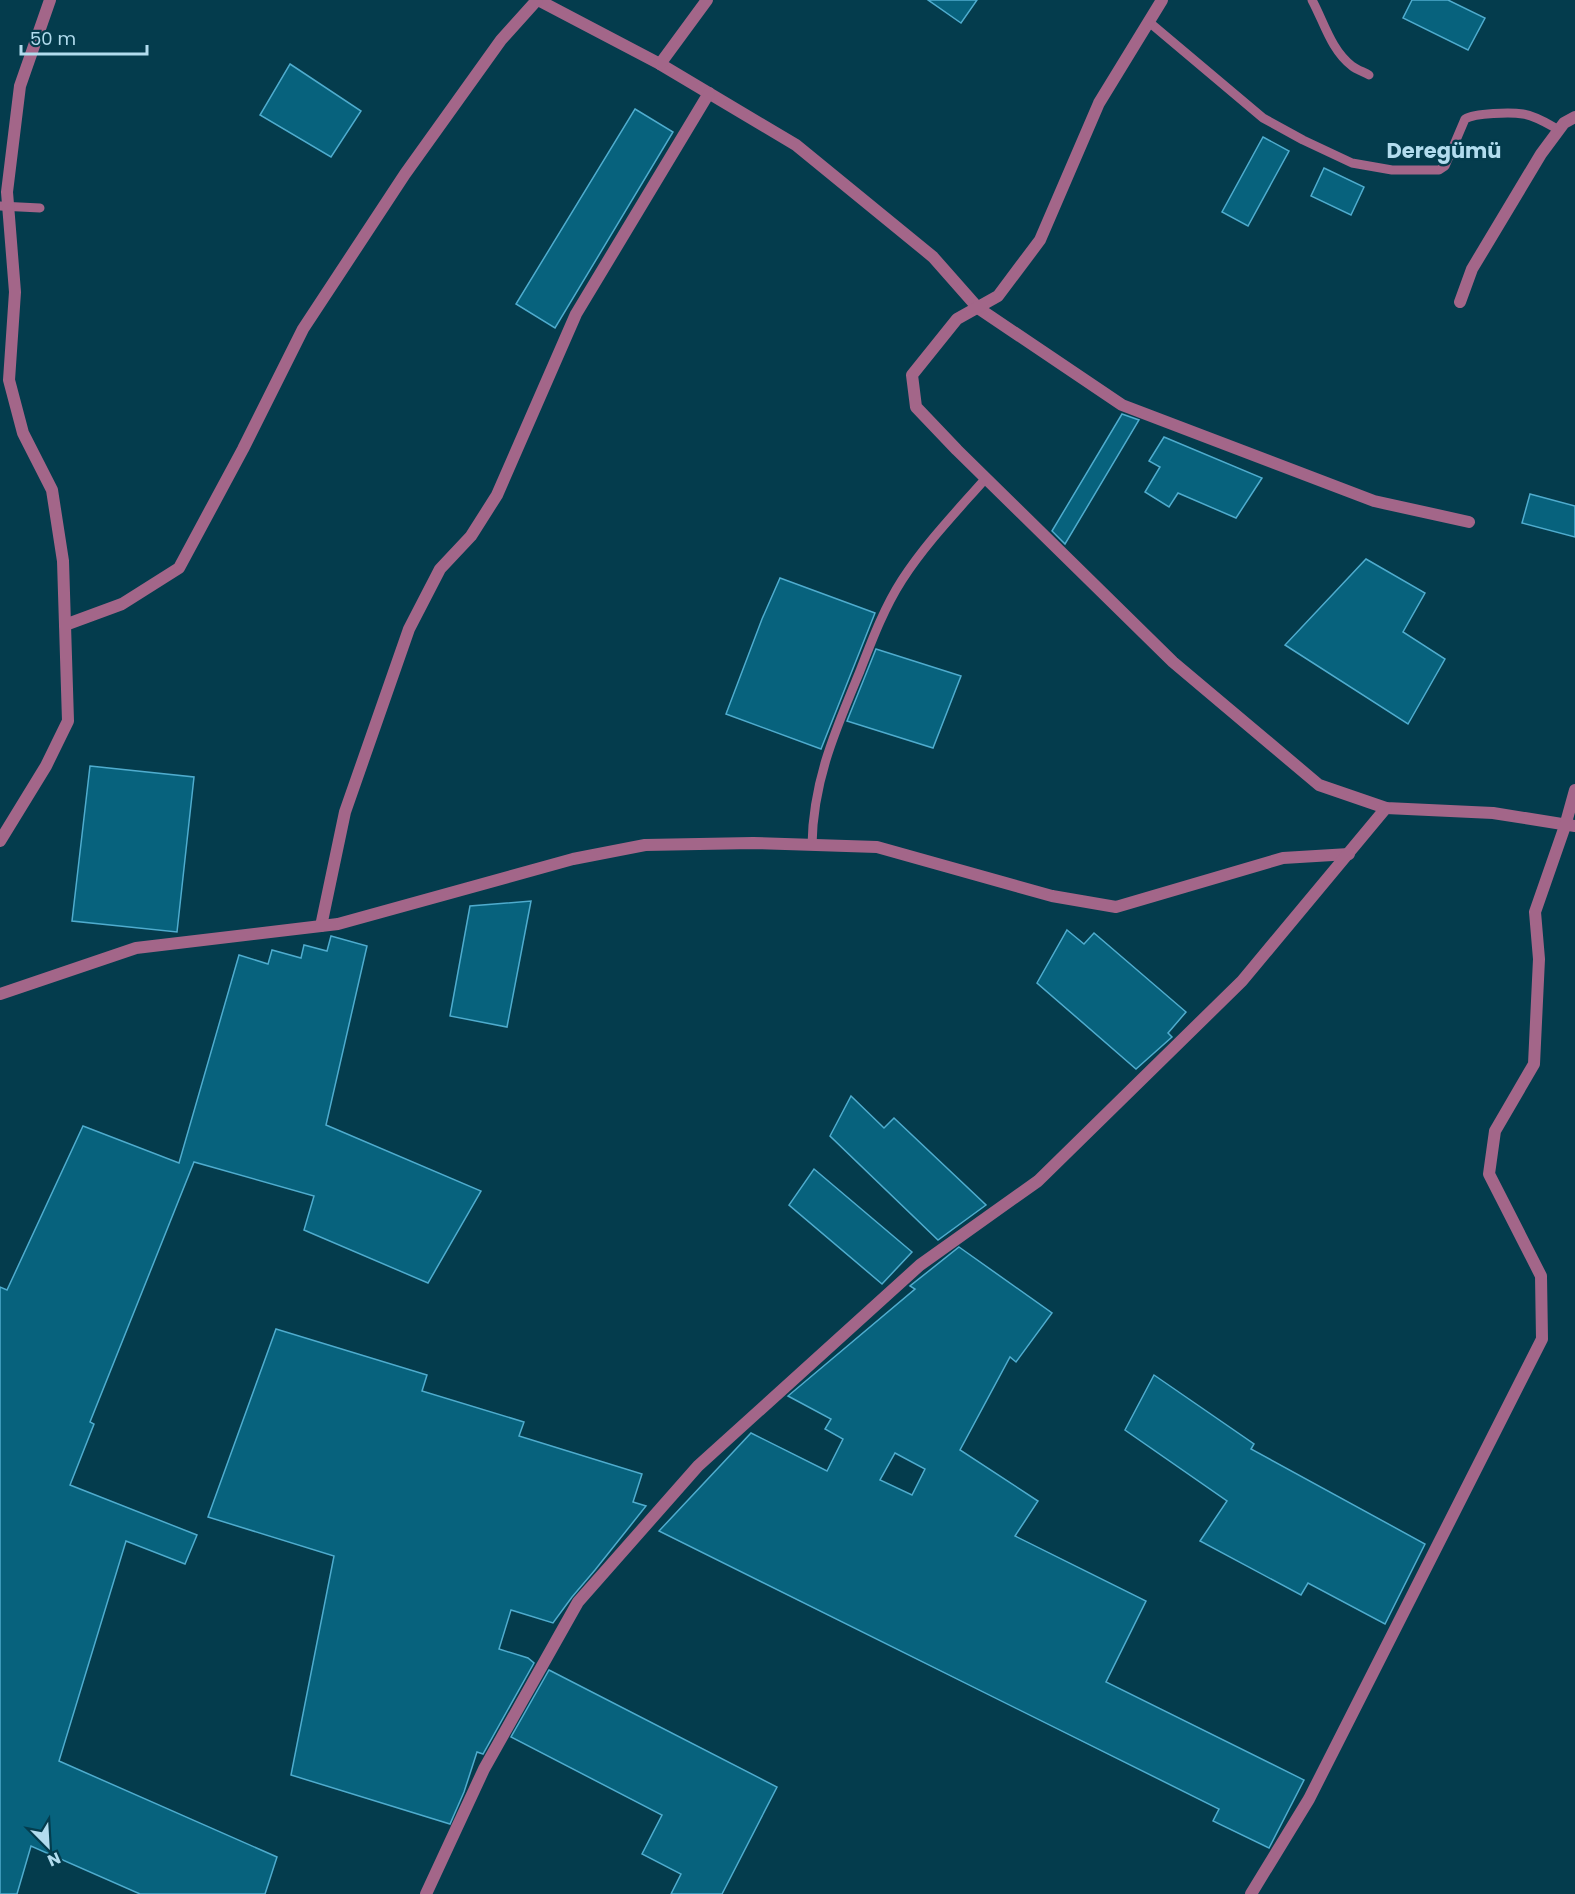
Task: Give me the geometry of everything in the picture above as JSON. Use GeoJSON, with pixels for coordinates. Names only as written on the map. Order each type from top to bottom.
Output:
{"type":"FeatureCollection","features":[{"type":"Feature","properties":{"kind":"street"},"geometry":{"type":"LineString","coordinates":[[0,841],[46,766],[68,721],[63,561],[52,490],[23,433],[9,380],[15,292],[4,206],[20,86],[50,0]]}},
{"type":"Feature","properties":{"kind":"street"},"geometry":{"type":"LineString","coordinates":[[65,625],[122,604],[179,568],[243,449],[303,329],[418,155],[501,40],[538,0],[660,64],[796,145],[933,257],[978,308],[1122,405],[1374,501],[1469,522]]}},
{"type":"Feature","properties":{"kind":"street"},"geometry":{"type":"LineString","coordinates":[[660,64],[707,0]]}},
{"type":"Feature","properties":{"kind":"street"},"geometry":{"type":"LineString","coordinates":[[1162,0],[1099,103],[1040,240],[998,296],[957,319],[912,375],[916,407],[1173,662],[1318,785],[1386,808],[1493,813],[1570,826]]}},
{"type":"Feature","properties":{"kind":"street"},"geometry":{"type":"LineString","coordinates":[[321,926],[345,812],[409,628],[440,569],[471,536],[497,495],[576,314],[710,93]]}},
{"type":"Feature","properties":{"kind":"street"},"geometry":{"type":"LineString","coordinates":[[1460,302],[1472,268],[1541,154],[1564,123],[1575,117]]}},
{"type":"Feature","properties":{"kind":"street"},"geometry":{"type":"LineString","coordinates":[[1251,1894],[1309,1799],[1542,1339],[1541,1276],[1489,1174],[1495,1131],[1534,1064],[1539,959],[1535,912],[1570,826],[1575,790]]}},
{"type":"Feature","properties":{"kind":"street"},"geometry":{"type":"LineString","coordinates":[[426,1894],[484,1769],[578,1602],[698,1466],[920,1265],[1038,1181],[1242,981],[1386,808]]}},
{"type":"Feature","properties":{"kind":"street"},"geometry":{"type":"LineString","coordinates":[[0,994],[136,948],[338,924],[573,859],[645,845],[753,843],[877,847],[1052,896],[1116,907],[1283,858],[1349,854]]}},
{"type":"Feature","properties":{"kind":"lane"},"geometry":{"type":"LineString","coordinates":[[1312,0],[1338,49],[1352,66],[1369,75]]}},
{"type":"Feature","properties":{"kind":"lane"},"geometry":{"type":"LineString","coordinates":[[1149,22],[1263,118],[1352,163],[1392,170],[1439,170],[1445,166],[1465,119],[1478,115],[1522,114],[1559,130]]}},
{"type":"Feature","properties":{"kind":"lane"},"geometry":{"type":"LineString","coordinates":[[4,206],[40,208]]}},
{"type":"Feature","properties":{"kind":"lane"},"geometry":{"type":"LineString","coordinates":[[812,845],[812,822],[819,780],[835,732],[880,621],[890,600],[918,557],[986,478]]}},
{"type":"Feature","properties":{"kind":"building"},"geometry":{"type":"Polygon","coordinates":[[[928,0],[977,0],[961,23],[928,0]]]}},
{"type":"Feature","properties":{"kind":"building"},"geometry":{"type":"Polygon","coordinates":[[[1412,0],[1448,0],[1485,18],[1468,50],[1403,18],[1412,0]]]}},
{"type":"Feature","properties":{"kind":"building"},"geometry":{"type":"Polygon","coordinates":[[[290,64],[361,111],[331,157],[260,115],[290,64]]]}},
{"type":"Feature","properties":{"kind":"building"},"geometry":{"type":"Polygon","coordinates":[[[635,109],[673,132],[555,328],[516,304],[635,109]]]}},
{"type":"Feature","properties":{"kind":"building"},"geometry":{"type":"Polygon","coordinates":[[[1263,137],[1289,151],[1248,226],[1222,212],[1263,137]]]}},
{"type":"Feature","properties":{"kind":"building"},"geometry":{"type":"Polygon","coordinates":[[[1324,168],[1364,187],[1351,215],[1311,196],[1324,168]]]}},
{"type":"Feature","properties":{"kind":"building"},"geometry":{"type":"Polygon","coordinates":[[[1122,414],[1139,420],[1065,544],[1052,531],[1122,414]]]}},
{"type":"Feature","properties":{"kind":"building"},"geometry":{"type":"Polygon","coordinates":[[[1164,437],[1262,478],[1236,518],[1178,493],[1169,507],[1145,492],[1160,467],[1149,461],[1164,437]]]}},
{"type":"Feature","properties":{"kind":"building"},"geometry":{"type":"Polygon","coordinates":[[[1530,494],[1575,506],[1575,537],[1522,523],[1530,494]]]}},
{"type":"Feature","properties":{"kind":"building"},"geometry":{"type":"Polygon","coordinates":[[[1366,559],[1425,593],[1403,632],[1445,659],[1408,724],[1285,645],[1366,559]]]}},
{"type":"Feature","properties":{"kind":"building"},"geometry":{"type":"Polygon","coordinates":[[[780,578],[875,613],[821,749],[726,714],[780,578]]]}},
{"type":"Feature","properties":{"kind":"building"},"geometry":{"type":"Polygon","coordinates":[[[876,649],[961,676],[933,748],[847,721],[876,649]]]}},
{"type":"Feature","properties":{"kind":"building"},"geometry":{"type":"Polygon","coordinates":[[[90,766],[194,777],[177,932],[72,921],[90,766]]]}},
{"type":"Feature","properties":{"kind":"building"},"geometry":{"type":"Polygon","coordinates":[[[531,901],[507,1027],[450,1016],[470,906],[531,901]]]}},
{"type":"Feature","properties":{"kind":"building"},"geometry":{"type":"Polygon","coordinates":[[[1067,930],[1084,944],[1094,933],[1186,1012],[1168,1033],[1172,1037],[1136,1069],[1037,983],[1067,930]]]}},
{"type":"Feature","properties":{"kind":"building"},"geometry":{"type":"Polygon","coordinates":[[[331,936],[367,946],[326,1125],[481,1191],[428,1283],[304,1230],[314,1196],[194,1162],[90,1422],[94,1424],[70,1485],[197,1535],[185,1564],[126,1541],[59,1761],[277,1857],[265,1894],[140,1894],[31,1846],[17,1894],[0,1894],[0,1287],[7,1290],[83,1126],[179,1163],[239,955],[268,964],[272,950],[301,958],[304,945],[327,951],[331,936]]]}},
{"type":"Feature","properties":{"kind":"building"},"geometry":{"type":"Polygon","coordinates":[[[851,1096],[884,1128],[894,1118],[986,1205],[938,1240],[830,1136],[851,1096]]]}},
{"type":"Feature","properties":{"kind":"building"},"geometry":{"type":"Polygon","coordinates":[[[814,1169],[912,1252],[882,1284],[789,1205],[814,1169]]]}},
{"type":"Feature","properties":{"kind":"building"},"geometry":{"type":"Polygon","coordinates":[[[959,1247],[1052,1313],[1016,1362],[1010,1357],[960,1450],[1038,1501],[1015,1536],[1146,1601],[1106,1682],[1304,1780],[1269,1848],[1213,1821],[1219,1809],[659,1531],[751,1433],[827,1471],[843,1439],[825,1429],[831,1419],[788,1396],[915,1289],[910,1286],[959,1247]],[[895,1453],[880,1480],[912,1495],[925,1469],[895,1453]]]}},
{"type":"Feature","properties":{"kind":"building"},"geometry":{"type":"Polygon","coordinates":[[[276,1329],[427,1375],[422,1391],[524,1422],[519,1436],[642,1474],[633,1502],[646,1506],[553,1623],[511,1610],[499,1649],[528,1658],[534,1663],[483,1754],[477,1752],[464,1792],[450,1824],[291,1775],[334,1556],[208,1517],[276,1329]]]}},
{"type":"Feature","properties":{"kind":"building"},"geometry":{"type":"Polygon","coordinates":[[[1154,1375],[1254,1444],[1251,1449],[1425,1544],[1385,1624],[1308,1583],[1301,1595],[1200,1541],[1227,1501],[1125,1430],[1154,1375]]]}},
{"type":"Feature","properties":{"kind":"building"},"geometry":{"type":"Polygon","coordinates":[[[549,1670],[777,1787],[722,1894],[671,1894],[681,1874],[642,1854],[662,1815],[511,1737],[549,1670]]]}},
{"type":"Feature","properties":{"kind":"district","name":"Deregümü"},"geometry":{"type":"Point","coordinates":[1444,151]}}]}
